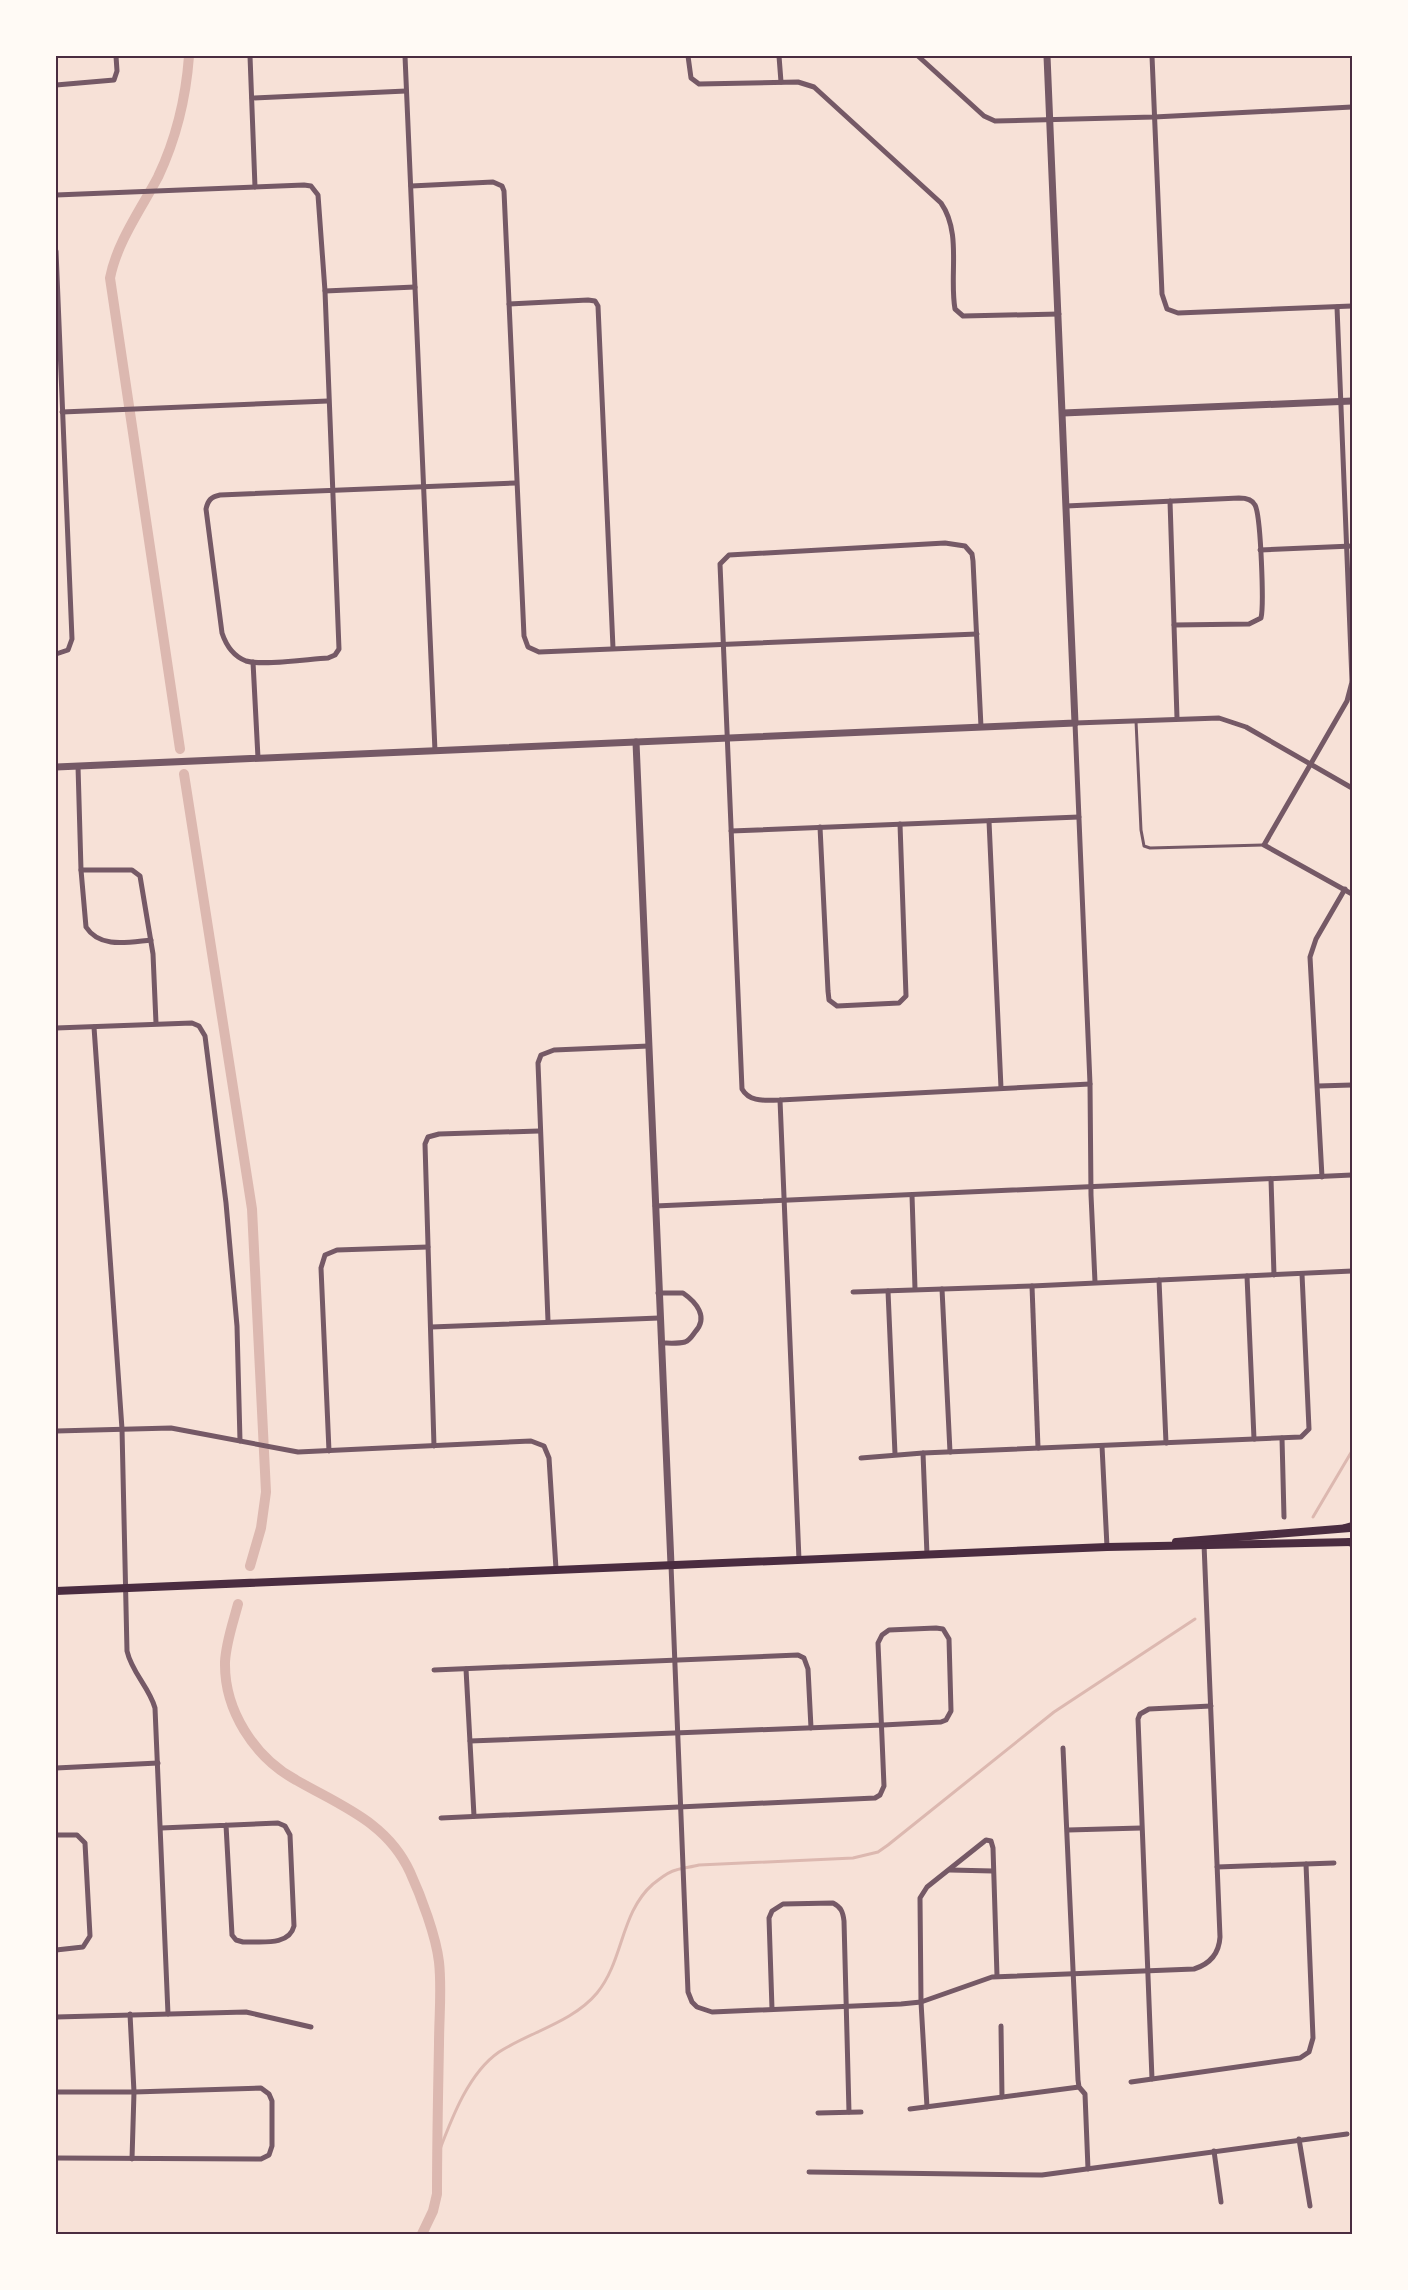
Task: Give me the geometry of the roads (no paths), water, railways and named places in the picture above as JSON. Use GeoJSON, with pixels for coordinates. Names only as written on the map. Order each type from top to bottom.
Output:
{"type":"FeatureCollection","features":[{"type":"Feature","properties":{"kind":"main road"},"geometry":{"type":"LineString","coordinates":[[56,1591],[1142,1546],[1350,1527]]}},
{"type":"Feature","properties":{"kind":"main road"},"geometry":{"type":"LineString","coordinates":[[1204,1542],[1351,1542]]}},
{"type":"Feature","properties":{"kind":"street"},"geometry":{"type":"LineString","coordinates":[[56,85],[114,80],[117,71],[116,56]]}},
{"type":"Feature","properties":{"kind":"street"},"geometry":{"type":"LineString","coordinates":[[250,56],[255,187]]}},
{"type":"Feature","properties":{"kind":"street"},"geometry":{"type":"LineString","coordinates":[[405,56],[435,751]]}},
{"type":"Feature","properties":{"kind":"street"},"geometry":{"type":"LineString","coordinates":[[688,56],[691,78],[699,84],[780,82],[807,84],[820,91],[941,203],[947,211],[951,227],[954,303],[958,312],[969,317],[1059,314]]}},
{"type":"Feature","properties":{"kind":"street"},"geometry":{"type":"LineString","coordinates":[[779,56],[780,82]]}},
{"type":"Feature","properties":{"kind":"street"},"geometry":{"type":"LineString","coordinates":[[918,56],[988,119],[1002,122],[1353,107]]}},
{"type":"Feature","properties":{"kind":"street"},"geometry":{"type":"LineString","coordinates":[[1047,56],[1076,723],[1095,1282]]}},
{"type":"Feature","properties":{"kind":"street"},"geometry":{"type":"LineString","coordinates":[[1152,56],[1162,294],[1167,309],[1178,313],[1353,306]]}},
{"type":"Feature","properties":{"kind":"street"},"geometry":{"type":"LineString","coordinates":[[252,98],[406,91]]}},
{"type":"Feature","properties":{"kind":"street"},"geometry":{"type":"LineString","coordinates":[[411,186],[493,182],[502,186],[505,197],[516,483],[524,636],[528,647],[539,652],[976,634]]}},
{"type":"Feature","properties":{"kind":"street"},"geometry":{"type":"LineString","coordinates":[[56,195],[304,185],[316,189],[320,202],[325,291],[328,401],[332,490],[339,649],[335,655],[328,658],[253,662],[245,660],[230,649],[222,633],[206,509],[212,496],[332,490],[516,483]]}},
{"type":"Feature","properties":{"kind":"street"},"geometry":{"type":"LineString","coordinates":[[56,250],[56,316],[63,412],[72,639],[68,650],[56,654]]}},
{"type":"Feature","properties":{"kind":"street"},"geometry":{"type":"LineString","coordinates":[[325,291],[415,287]]}},
{"type":"Feature","properties":{"kind":"street"},"geometry":{"type":"LineString","coordinates":[[509,304],[588,300],[595,301],[598,306],[613,648]]}},
{"type":"Feature","properties":{"kind":"street"},"geometry":{"type":"LineString","coordinates":[[1337,307],[1350,546],[1352,691],[1264,845],[1353,894]]}},
{"type":"Feature","properties":{"kind":"street"},"geometry":{"type":"LineString","coordinates":[[63,412],[328,401]]}},
{"type":"Feature","properties":{"kind":"street"},"geometry":{"type":"LineString","coordinates":[[1063,413],[1353,401]]}},
{"type":"Feature","properties":{"kind":"street"},"geometry":{"type":"LineString","coordinates":[[1066,506],[1239,498],[1251,500],[1254,503],[1260,549],[1262,611],[1259,621],[1245,624],[1174,625]]}},
{"type":"Feature","properties":{"kind":"street"},"geometry":{"type":"LineString","coordinates":[[1170,501],[1177,718]]}},
{"type":"Feature","properties":{"kind":"street"},"geometry":{"type":"LineString","coordinates":[[981,727],[974,561],[972,554],[965,546],[945,543],[729,555],[720,564],[742,1089],[745,1095],[755,1100],[780,1100],[1090,1084]]}},
{"type":"Feature","properties":{"kind":"street"},"geometry":{"type":"LineString","coordinates":[[1260,549],[1350,546]]}},
{"type":"Feature","properties":{"kind":"street"},"geometry":{"type":"LineString","coordinates":[[253,662],[258,758]]}},
{"type":"Feature","properties":{"kind":"street"},"geometry":{"type":"LineString","coordinates":[[56,767],[1177,718],[1227,719],[1246,727],[1353,788]]}},
{"type":"Feature","properties":{"kind":"street"},"geometry":{"type":"LineString","coordinates":[[636,742],[688,1992],[692,2002],[700,2009],[712,2012],[921,2002],[997,1976],[1194,1969],[1207,1964],[1215,1955],[1220,1937],[1204,1542]]}},
{"type":"Feature","properties":{"kind":"street"},"geometry":{"type":"LineString","coordinates":[[78,766],[84,920],[91,934],[105,942],[151,940]]}},
{"type":"Feature","properties":{"kind":"street"},"geometry":{"type":"LineString","coordinates":[[731,831],[1079,816]]}},
{"type":"Feature","properties":{"kind":"street"},"geometry":{"type":"LineString","coordinates":[[989,821],[1001,1088]]}},
{"type":"Feature","properties":{"kind":"street"},"geometry":{"type":"LineString","coordinates":[[820,827],[828,992],[829,1000],[837,1006],[899,1003],[906,996],[900,824]]}},
{"type":"Feature","properties":{"kind":"street"},"geometry":{"type":"LineString","coordinates":[[81,870],[132,870],[137,872],[142,881],[151,940],[156,1023]]}},
{"type":"Feature","properties":{"kind":"street"},"geometry":{"type":"LineString","coordinates":[[1322,1177],[1310,957],[1316,939],[1345,889]]}},
{"type":"Feature","properties":{"kind":"street"},"geometry":{"type":"LineString","coordinates":[[56,1028],[192,1023],[199,1026],[205,1036],[237,1326],[240,1442]]}},
{"type":"Feature","properties":{"kind":"street"},"geometry":{"type":"LineString","coordinates":[[94,1027],[122,1429],[127,1651],[132,1669],[155,1708],[168,2014]]}},
{"type":"Feature","properties":{"kind":"street"},"geometry":{"type":"LineString","coordinates":[[548,1321],[537,1071],[541,1055],[554,1050],[649,1046]]}},
{"type":"Feature","properties":{"kind":"street"},"geometry":{"type":"LineString","coordinates":[[1318,1086],[1353,1085]]}},
{"type":"Feature","properties":{"kind":"street"},"geometry":{"type":"LineString","coordinates":[[780,1100],[799,1560]]}},
{"type":"Feature","properties":{"kind":"street"},"geometry":{"type":"LineString","coordinates":[[434,1446],[424,1150],[428,1137],[439,1134],[539,1131]]}},
{"type":"Feature","properties":{"kind":"street"},"geometry":{"type":"LineString","coordinates":[[655,1206],[1353,1175]]}},
{"type":"Feature","properties":{"kind":"street"},"geometry":{"type":"LineString","coordinates":[[1271,1179],[1274,1275]]}},
{"type":"Feature","properties":{"kind":"street"},"geometry":{"type":"LineString","coordinates":[[912,1195],[915,1289]]}},
{"type":"Feature","properties":{"kind":"street"},"geometry":{"type":"LineString","coordinates":[[329,1451],[321,1268],[325,1255],[337,1250],[428,1247]]}},
{"type":"Feature","properties":{"kind":"street"},"geometry":{"type":"LineString","coordinates":[[853,1292],[1353,1271]]}},
{"type":"Feature","properties":{"kind":"street"},"geometry":{"type":"LineString","coordinates":[[861,1458],[895,1454],[1301,1437],[1309,1429],[1302,1274]]}},
{"type":"Feature","properties":{"kind":"street"},"geometry":{"type":"LineString","coordinates":[[1247,1276],[1254,1439]]}},
{"type":"Feature","properties":{"kind":"street"},"geometry":{"type":"LineString","coordinates":[[1159,1280],[1166,1443]]}},
{"type":"Feature","properties":{"kind":"street"},"geometry":{"type":"LineString","coordinates":[[1032,1286],[1038,1448]]}},
{"type":"Feature","properties":{"kind":"street"},"geometry":{"type":"LineString","coordinates":[[942,1288],[950,1452]]}},
{"type":"Feature","properties":{"kind":"street"},"geometry":{"type":"LineString","coordinates":[[888,1291],[895,1454]]}},
{"type":"Feature","properties":{"kind":"street"},"geometry":{"type":"LineString","coordinates":[[658,1293],[683,1293],[698,1306],[700,1311],[700,1326],[689,1340],[661,1344]]}},
{"type":"Feature","properties":{"kind":"street"},"geometry":{"type":"LineString","coordinates":[[431,1327],[659,1318]]}},
{"type":"Feature","properties":{"kind":"street"},"geometry":{"type":"LineString","coordinates":[[56,1431],[171,1428],[290,1452],[531,1442],[544,1446],[549,1458],[556,1569]]}},
{"type":"Feature","properties":{"kind":"street"},"geometry":{"type":"LineString","coordinates":[[1282,1438],[1284,1517]]}},
{"type":"Feature","properties":{"kind":"street"},"geometry":{"type":"LineString","coordinates":[[1102,1446],[1107,1547]]}},
{"type":"Feature","properties":{"kind":"street"},"geometry":{"type":"LineString","coordinates":[[923,1453],[927,1555]]}},
{"type":"Feature","properties":{"kind":"street"},"geometry":{"type":"LineString","coordinates":[[441,1818],[876,1798],[884,1786],[883,1725],[878,1643],[882,1635],[889,1630],[936,1628],[943,1629],[947,1634],[952,1704],[946,1720],[883,1725],[470,1742]]}},
{"type":"Feature","properties":{"kind":"street"},"geometry":{"type":"LineString","coordinates":[[434,1670],[798,1655],[804,1658],[808,1669],[811,1728]]}},
{"type":"Feature","properties":{"kind":"street"},"geometry":{"type":"LineString","coordinates":[[466,1669],[474,1816]]}},
{"type":"Feature","properties":{"kind":"street"},"geometry":{"type":"LineString","coordinates":[[1152,2079],[1137,1724],[1140,1714],[1149,1709],[1211,1707]]}},
{"type":"Feature","properties":{"kind":"street"},"geometry":{"type":"LineString","coordinates":[[1063,1748],[1079,2087],[1085,2094],[1088,2169]]}},
{"type":"Feature","properties":{"kind":"street"},"geometry":{"type":"LineString","coordinates":[[56,1767],[158,1763]]}},
{"type":"Feature","properties":{"kind":"street"},"geometry":{"type":"LineString","coordinates":[[161,1828],[226,1825],[278,1823],[288,1829],[294,1926],[291,1934],[285,1939],[243,1942],[236,1940],[232,1935],[226,1825]]}},
{"type":"Feature","properties":{"kind":"street"},"geometry":{"type":"LineString","coordinates":[[1068,1830],[1142,1828]]}},
{"type":"Feature","properties":{"kind":"street"},"geometry":{"type":"LineString","coordinates":[[56,1835],[77,1835],[85,1843],[90,1936],[83,1947],[56,1950]]}},
{"type":"Feature","properties":{"kind":"street"},"geometry":{"type":"LineString","coordinates":[[927,2107],[921,2002],[920,1898],[927,1887],[981,1842],[989,1840],[993,1848],[997,1976]]}},
{"type":"Feature","properties":{"kind":"street"},"geometry":{"type":"LineString","coordinates":[[1217,1867],[1334,1863]]}},
{"type":"Feature","properties":{"kind":"street"},"geometry":{"type":"LineString","coordinates":[[1131,2082],[1300,2058],[1309,2052],[1313,2038],[1306,1864]]}},
{"type":"Feature","properties":{"kind":"street"},"geometry":{"type":"LineString","coordinates":[[950,1869],[993,1871]]}},
{"type":"Feature","properties":{"kind":"street"},"geometry":{"type":"LineString","coordinates":[[772,2009],[770,1918],[775,1907],[783,1904],[833,1903],[840,1908],[843,1916],[849,2112]]}},
{"type":"Feature","properties":{"kind":"street"},"geometry":{"type":"LineString","coordinates":[[56,2017],[253,2013],[311,2027]]}},
{"type":"Feature","properties":{"kind":"street"},"geometry":{"type":"LineString","coordinates":[[130,2014],[134,2092],[132,2159]]}},
{"type":"Feature","properties":{"kind":"street"},"geometry":{"type":"LineString","coordinates":[[1001,2026],[1002,2097]]}},
{"type":"Feature","properties":{"kind":"street"},"geometry":{"type":"LineString","coordinates":[[910,2109],[1079,2087]]}},
{"type":"Feature","properties":{"kind":"street"},"geometry":{"type":"LineString","coordinates":[[56,2092],[261,2088],[269,2094],[272,2101],[272,2146],[267,2157],[261,2159],[56,2158]]}},
{"type":"Feature","properties":{"kind":"street"},"geometry":{"type":"LineString","coordinates":[[818,2113],[861,2112]]}},
{"type":"Feature","properties":{"kind":"street"},"geometry":{"type":"LineString","coordinates":[[810,2172],[1028,2176],[1347,2134]]}},
{"type":"Feature","properties":{"kind":"street"},"geometry":{"type":"LineString","coordinates":[[1299,2139],[1310,2206]]}},
{"type":"Feature","properties":{"kind":"street"},"geometry":{"type":"LineString","coordinates":[[1214,2151],[1221,2202]]}},
{"type":"Feature","properties":{"kind":"lane"},"geometry":{"type":"LineString","coordinates":[[1136,720],[1142,843],[1147,848],[1264,845]]}},
{"type":"Feature","properties":{"kind":"waterway"},"geometry":{"type":"LineString","coordinates":[[180,749],[110,278],[118,252],[158,177],[170,148],[183,102],[189,56]]}},
{"type":"Feature","properties":{"kind":"waterway"},"geometry":{"type":"LineString","coordinates":[[184,774],[252,1209],[266,1492],[261,1528],[250,1566]]}},
{"type":"Feature","properties":{"kind":"waterway"},"geometry":{"type":"LineString","coordinates":[[1313,1517],[1352,1451]]}},
{"type":"Feature","properties":{"kind":"waterway"},"geometry":{"type":"LineString","coordinates":[[238,1604],[228,1640],[225,1662],[230,1697],[244,1730],[267,1759],[281,1770],[346,1807],[389,1840],[410,1872],[431,1928],[439,1962],[440,1982],[437,2194],[433,2211],[422,2234]]}},
{"type":"Feature","properties":{"kind":"waterway"},"geometry":{"type":"LineString","coordinates":[[437,2157],[461,2100],[488,2061],[511,2045],[576,2012],[597,1993],[606,1980],[634,1909],[642,1896],[664,1876],[673,1871],[699,1865],[853,1858],[878,1852],[1054,1712],[1195,1619]]}}]}
